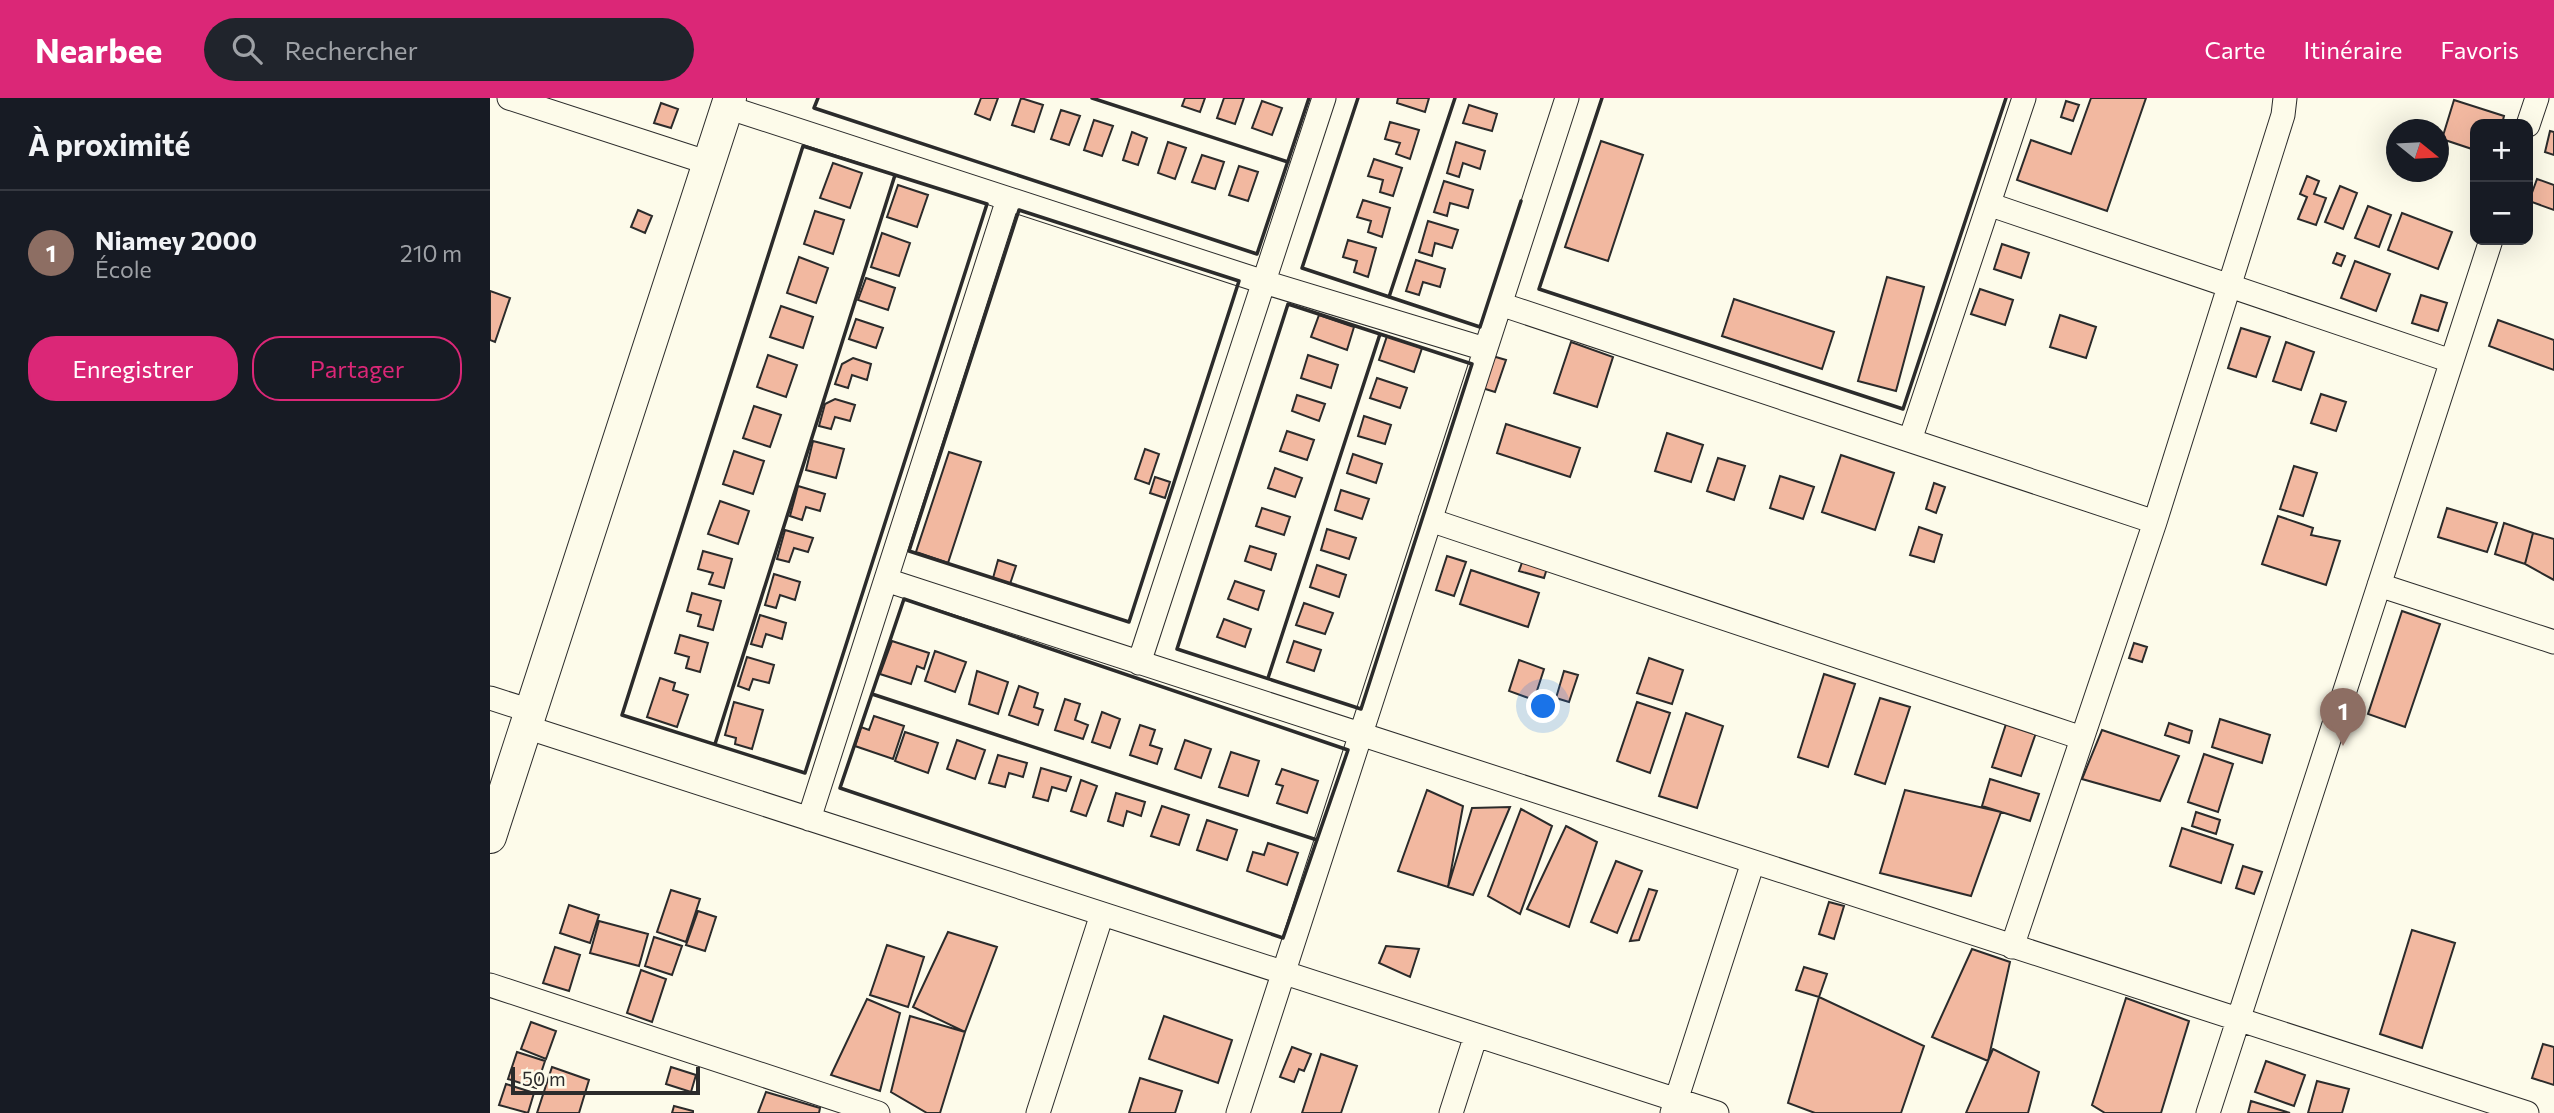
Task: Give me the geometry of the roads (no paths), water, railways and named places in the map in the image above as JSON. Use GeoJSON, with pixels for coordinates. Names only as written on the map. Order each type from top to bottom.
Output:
{"type":"FeatureCollection","features":[{"type":"Feature","properties":{"kind":"street"},"geometry":{"type":"LineString","coordinates":[[509,98],[709,163]]}},
{"type":"Feature","properties":{"kind":"street"},"geometry":{"type":"LineString","coordinates":[[1139,663],[1324,98]]}},
{"type":"Feature","properties":{"kind":"street"},"geometry":{"type":"LineString","coordinates":[[1238,1113],[1567,98]]}},
{"type":"Feature","properties":{"kind":"street"},"geometry":{"type":"LineString","coordinates":[[1910,440],[1991,205],[2024,98]]}},
{"type":"Feature","properties":{"kind":"street"},"geometry":{"type":"LineString","coordinates":[[2012,947],[2155,522],[2283,115],[2285,98]]}},
{"type":"Feature","properties":{"kind":"street"},"geometry":{"type":"LineString","coordinates":[[2530,119],[2537,98]]}},
{"type":"Feature","properties":{"kind":"street"},"geometry":{"type":"LineString","coordinates":[[2546,98],[2554,101]]}},
{"type":"Feature","properties":{"kind":"street"},"geometry":{"type":"LineString","coordinates":[[490,837],[728,102],[1008,199],[1264,282],[1485,349]]}},
{"type":"Feature","properties":{"kind":"street"},"geometry":{"type":"LineString","coordinates":[[809,819],[1008,199]]}},
{"type":"Feature","properties":{"kind":"street"},"geometry":{"type":"LineString","coordinates":[[1991,205],[2451,360]]}},
{"type":"Feature","properties":{"kind":"street"},"geometry":{"type":"LineString","coordinates":[[2208,1113],[2489,245]]}},
{"type":"Feature","properties":{"kind":"street"},"geometry":{"type":"LineString","coordinates":[[1500,304],[2155,522]]}},
{"type":"Feature","properties":{"kind":"street"},"geometry":{"type":"LineString","coordinates":[[1430,520],[2082,738]]}},
{"type":"Feature","properties":{"kind":"street"},"geometry":{"type":"LineString","coordinates":[[886,580],[2527,1113]]}},
{"type":"Feature","properties":{"kind":"street"},"geometry":{"type":"LineString","coordinates":[[2379,585],[2554,642]]}},
{"type":"Feature","properties":{"kind":"street"},"geometry":{"type":"LineString","coordinates":[[490,698],[528,719],[809,819],[1476,1035],[1674,1106],[1717,1113]]}},
{"type":"Feature","properties":{"kind":"street"},"geometry":{"type":"LineString","coordinates":[[1674,1106],[1753,862]]}},
{"type":"Feature","properties":{"kind":"street"},"geometry":{"type":"LineString","coordinates":[[1038,1113],[1102,914]]}},
{"type":"Feature","properties":{"kind":"street"},"geometry":{"type":"LineString","coordinates":[[490,985],[878,1113]]}},
{"type":"Feature","properties":{"kind":"street"},"geometry":{"type":"LineString","coordinates":[[1451,1113],[1476,1035]]}},
{"type":"Feature","properties":{"kind":"place","name":"Niamey 2000"},"geometry":{"type":"Point","coordinates":[2343,746]}}]}
